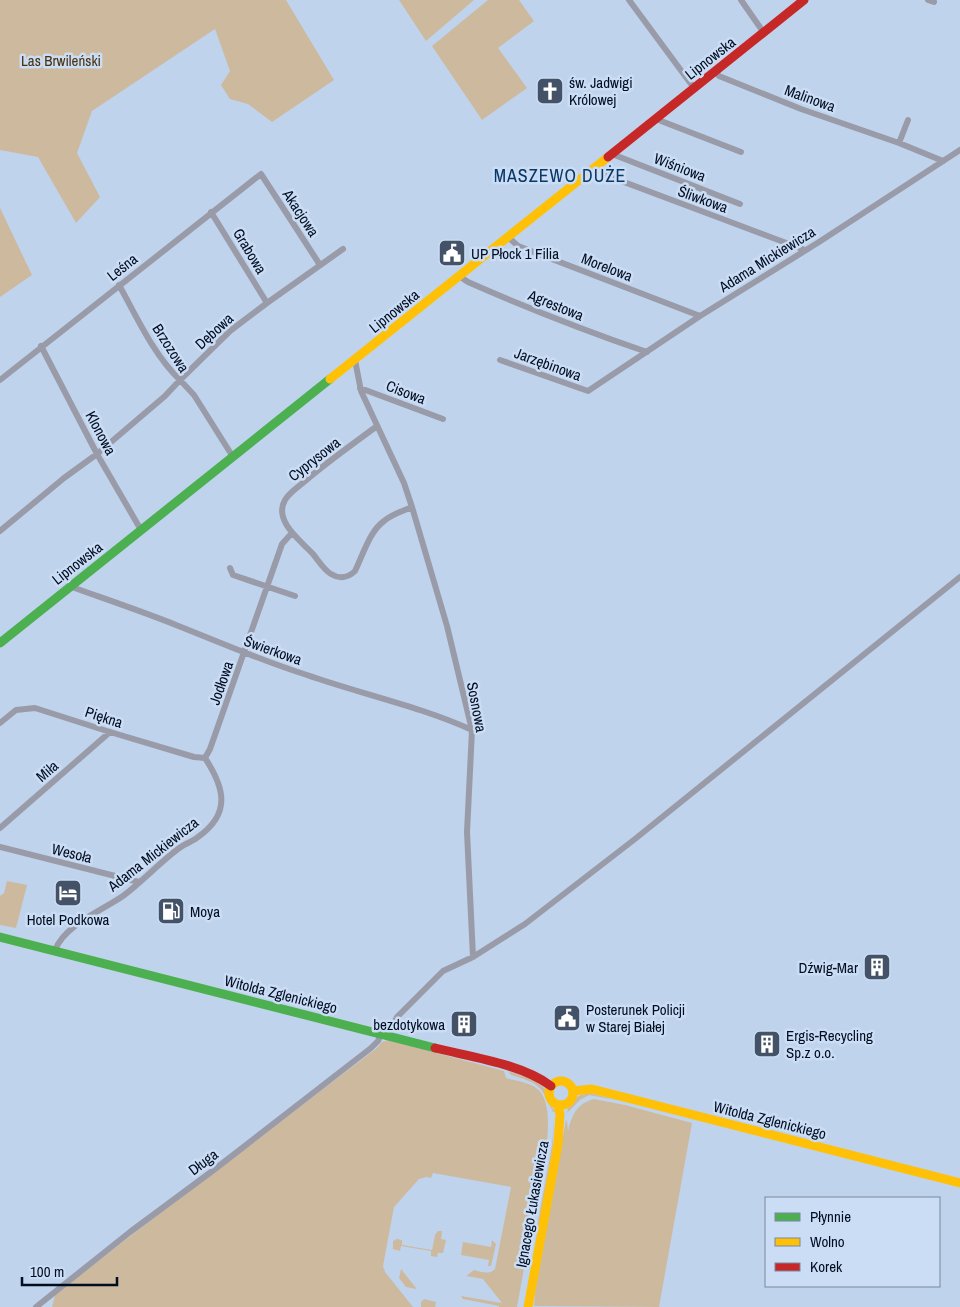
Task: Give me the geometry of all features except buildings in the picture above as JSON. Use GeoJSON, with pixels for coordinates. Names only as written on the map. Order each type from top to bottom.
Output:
{"type":"FeatureCollection","features":[{"type":"Feature","properties":{"kind":"main road","name":"Lipnowska"},"geometry":{"type":"LineString","coordinates":[[0,643],[804,0]]}},
{"type":"Feature","properties":{"kind":"main road","name":"Witolda Zglenickiego"},"geometry":{"type":"LineString","coordinates":[[0,937],[518,1069],[539,1077],[551,1086]]}},
{"type":"Feature","properties":{"kind":"main road"},"geometry":{"type":"LineString","coordinates":[[564,1081],[568,1083],[573,1091],[573,1098],[569,1103],[558,1106],[552,1102],[549,1096],[551,1086],[564,1081]]}},
{"type":"Feature","properties":{"kind":"main road","name":"Witolda Zglenickiego"},"geometry":{"type":"LineString","coordinates":[[573,1091],[592,1089],[960,1183]]}},
{"type":"Feature","properties":{"kind":"main road","name":"Ignacego Łukasiewicza"},"geometry":{"type":"LineString","coordinates":[[528,1307],[558,1144],[560,1114],[558,1106]]}},
{"type":"Feature","properties":{"kind":"street"},"geometry":{"type":"LineString","coordinates":[[629,0],[694,88]]}},
{"type":"Feature","properties":{"kind":"street"},"geometry":{"type":"LineString","coordinates":[[741,0],[764,33]]}},
{"type":"Feature","properties":{"kind":"street","name":"Malinowa"},"geometry":{"type":"LineString","coordinates":[[715,71],[719,76],[801,109],[899,143],[943,161]]}},
{"type":"Feature","properties":{"kind":"street"},"geometry":{"type":"LineString","coordinates":[[656,119],[741,152]]}},
{"type":"Feature","properties":{"kind":"street"},"geometry":{"type":"LineString","coordinates":[[899,143],[908,120]]}},
{"type":"Feature","properties":{"kind":"street","name":"Adama Mickiewicza"},"geometry":{"type":"LineString","coordinates":[[588,391],[700,316],[960,150]]}},
{"type":"Feature","properties":{"kind":"street","name":"Wiśniowa"},"geometry":{"type":"LineString","coordinates":[[612,154],[740,204]]}},
{"type":"Feature","properties":{"kind":"street","name":"Śliwkowa"},"geometry":{"type":"LineString","coordinates":[[592,170],[805,250]]}},
{"type":"Feature","properties":{"kind":"street","name":"Leśna"},"geometry":{"type":"LineString","coordinates":[[0,380],[261,174]]}},
{"type":"Feature","properties":{"kind":"street","name":"Akacjowa"},"geometry":{"type":"LineString","coordinates":[[261,174],[320,266]]}},
{"type":"Feature","properties":{"kind":"street","name":"Grabowa"},"geometry":{"type":"LineString","coordinates":[[211,212],[267,303]]}},
{"type":"Feature","properties":{"kind":"street","name":"Morelowa"},"geometry":{"type":"LineString","coordinates":[[508,237],[518,246],[700,316]]}},
{"type":"Feature","properties":{"kind":"street","name":"Dębowa"},"geometry":{"type":"LineString","coordinates":[[180,380],[230,332],[343,249]]}},
{"type":"Feature","properties":{"kind":"street","name":"Agrestowa"},"geometry":{"type":"LineString","coordinates":[[459,276],[468,282],[527,307],[647,352]]}},
{"type":"Feature","properties":{"kind":"street","name":"Brzozowa"},"geometry":{"type":"LineString","coordinates":[[97,454],[165,396],[180,380],[158,354],[119,285]]}},
{"type":"Feature","properties":{"kind":"street","name":"Klonowa"},"geometry":{"type":"LineString","coordinates":[[41,346],[97,454],[141,530]]}},
{"type":"Feature","properties":{"kind":"street","name":"Sosnowa"},"geometry":{"type":"LineString","coordinates":[[355,360],[360,388],[404,483],[412,507],[447,626],[472,730],[467,832],[473,957]]}},
{"type":"Feature","properties":{"kind":"street","name":"Jarzębinowa"},"geometry":{"type":"LineString","coordinates":[[500,360],[588,391]]}},
{"type":"Feature","properties":{"kind":"street"},"geometry":{"type":"LineString","coordinates":[[180,380],[194,395],[233,457]]}},
{"type":"Feature","properties":{"kind":"street","name":"Cisowa"},"geometry":{"type":"LineString","coordinates":[[360,388],[443,420]]}},
{"type":"Feature","properties":{"kind":"street","name":"Cyprysowa"},"geometry":{"type":"LineString","coordinates":[[291,534],[285,521],[282,507],[288,496],[320,468],[377,426]]}},
{"type":"Feature","properties":{"kind":"street"},"geometry":{"type":"LineString","coordinates":[[0,531],[64,478],[97,454]]}},
{"type":"Feature","properties":{"kind":"street"},"geometry":{"type":"LineString","coordinates":[[291,534],[306,547],[329,573],[343,577],[350,576],[355,571],[380,524],[412,507]]}},
{"type":"Feature","properties":{"kind":"street","name":"Jodłowa"},"geometry":{"type":"LineString","coordinates":[[205,758],[210,749],[282,544],[291,534]]}},
{"type":"Feature","properties":{"kind":"street"},"geometry":{"type":"LineString","coordinates":[[230,568],[233,575],[295,596]]}},
{"type":"Feature","properties":{"kind":"street"},"geometry":{"type":"LineString","coordinates":[[385,1034],[397,1017],[443,970],[473,957],[525,924],[635,839],[960,577]]}},
{"type":"Feature","properties":{"kind":"street","name":"Świerkowa"},"geometry":{"type":"LineString","coordinates":[[69,586],[308,676],[452,721],[472,730]]}},
{"type":"Feature","properties":{"kind":"street","name":"Piękna"},"geometry":{"type":"LineString","coordinates":[[0,723],[16,710],[34,708],[194,757],[205,758]]}},
{"type":"Feature","properties":{"kind":"street","name":"Miła"},"geometry":{"type":"LineString","coordinates":[[0,828],[110,732]]}},
{"type":"Feature","properties":{"kind":"street","name":"Adama Mickiewicza"},"geometry":{"type":"LineString","coordinates":[[55,950],[62,937],[69,931],[124,895],[179,848],[198,838],[210,826],[218,814],[222,799],[220,785],[205,758]]}},
{"type":"Feature","properties":{"kind":"street","name":"Wesoła"},"geometry":{"type":"LineString","coordinates":[[0,847],[139,882]]}},
{"type":"Feature","properties":{"kind":"street","name":"Długa"},"geometry":{"type":"LineString","coordinates":[[36,1307],[46,1304],[130,1232],[216,1169],[371,1048],[385,1034]]}},
{"type":"Feature","properties":{"kind":"green space","name":"Las Brwileński"},"geometry":{"type":"Polygon","coordinates":[[[0,0],[286,0],[334,80],[272,122],[248,104],[230,99],[221,85],[230,71],[215,29],[92,111],[77,153],[100,197],[76,223],[38,157],[0,150],[0,0]]]}},
{"type":"Feature","properties":{"kind":"green space"},"geometry":{"type":"Polygon","coordinates":[[[399,0],[474,0],[426,41],[399,0]]]}},
{"type":"Feature","properties":{"kind":"green space"},"geometry":{"type":"Polygon","coordinates":[[[488,0],[519,0],[534,21],[498,48],[527,88],[482,120],[432,46],[488,0]]]}},
{"type":"Feature","properties":{"kind":"green space"},"geometry":{"type":"Polygon","coordinates":[[[0,208],[32,275],[0,297],[0,208]]]}},
{"type":"Feature","properties":{"kind":"green space"},"geometry":{"type":"Polygon","coordinates":[[[7,881],[27,885],[16,928],[0,925],[0,896],[4,893],[7,881]]]}},
{"type":"Feature","properties":{"kind":"green space"},"geometry":{"type":"Polygon","coordinates":[[[388,1040],[504,1071],[506,1078],[533,1086],[541,1093],[544,1099],[547,1114],[547,1143],[517,1307],[499,1307],[463,1299],[461,1296],[502,1303],[483,1279],[466,1276],[474,1270],[488,1272],[495,1269],[511,1187],[433,1173],[431,1178],[419,1179],[394,1207],[383,1266],[385,1272],[413,1307],[52,1307],[55,1295],[377,1048],[382,1042],[388,1040]]]}},
{"type":"Feature","properties":{"kind":"green space"},"geometry":{"type":"Polygon","coordinates":[[[508,1071],[540,1084],[545,1089],[547,1099],[555,1112],[553,1112],[538,1086],[511,1075],[508,1071]]]}},
{"type":"Feature","properties":{"kind":"green space"},"geometry":{"type":"Polygon","coordinates":[[[589,1093],[616,1100],[589,1095],[580,1100],[567,1113],[569,1105],[574,1099],[589,1093]]]}},
{"type":"Feature","properties":{"kind":"green space"},"geometry":{"type":"Polygon","coordinates":[[[594,1099],[625,1105],[692,1123],[659,1307],[534,1306],[536,1283],[566,1120],[568,1131],[571,1120],[579,1107],[594,1099]]]}},
{"type":"Feature","properties":{"kind":"green space"},"geometry":{"type":"Polygon","coordinates":[[[554,1120],[553,1146],[539,1227],[537,1227],[552,1146],[554,1120]]]}},
{"type":"Feature","properties":{"kind":"green space"},"geometry":{"type":"Polygon","coordinates":[[[438,1231],[442,1231],[441,1239],[446,1240],[443,1253],[438,1253],[437,1257],[431,1256],[431,1251],[401,1246],[400,1251],[393,1249],[393,1241],[397,1239],[402,1240],[402,1245],[432,1250],[435,1235],[438,1231]]]}},
{"type":"Feature","properties":{"kind":"green space"},"geometry":{"type":"Polygon","coordinates":[[[492,1240],[496,1244],[491,1266],[488,1266],[489,1260],[461,1255],[463,1242],[491,1247],[492,1240]]]}},
{"type":"Feature","properties":{"kind":"green space"},"geometry":{"type":"Polygon","coordinates":[[[401,1269],[416,1289],[406,1287],[399,1278],[401,1269]]]}},
{"type":"Feature","properties":{"kind":"green space"},"geometry":{"type":"Polygon","coordinates":[[[424,1299],[436,1302],[436,1307],[421,1307],[421,1302],[424,1299]]]}},
{"type":"Feature","properties":{"kind":"traffic: fast"},"geometry":{"type":"LineString","coordinates":[[0,643],[330,379]]}},
{"type":"Feature","properties":{"kind":"traffic: fast"},"geometry":{"type":"LineString","coordinates":[[0,937],[435,1048]]}},
{"type":"Feature","properties":{"kind":"traffic: slow"},"geometry":{"type":"LineString","coordinates":[[330,379],[608,157]]}},
{"type":"Feature","properties":{"kind":"traffic: slow"},"geometry":{"type":"LineString","coordinates":[[561,1081],[570,1084],[573,1093],[570,1102],[561,1105],[552,1102],[549,1093],[552,1084],[561,1081]]}},
{"type":"Feature","properties":{"kind":"traffic: slow"},"geometry":{"type":"LineString","coordinates":[[573,1091],[592,1089],[960,1183]]}},
{"type":"Feature","properties":{"kind":"traffic: slow"},"geometry":{"type":"LineString","coordinates":[[528,1307],[558,1144],[560,1114],[558,1106]]}},
{"type":"Feature","properties":{"kind":"traffic: jam"},"geometry":{"type":"LineString","coordinates":[[608,157],[804,0]]}},
{"type":"Feature","properties":{"kind":"traffic: jam"},"geometry":{"type":"LineString","coordinates":[[435,1048],[511,1067],[539,1078],[551,1086]]}},
{"type":"Feature","properties":{"kind":"place","name":"św. Jadwigi Królowej"},"geometry":{"type":"Point","coordinates":[550,91]}},
{"type":"Feature","properties":{"kind":"place","name":"UP Płock 1 Filia"},"geometry":{"type":"Point","coordinates":[452,253]}},
{"type":"Feature","properties":{"kind":"place","name":"Hotel Podkowa"},"geometry":{"type":"Point","coordinates":[68,893]}},
{"type":"Feature","properties":{"kind":"place","name":"Moya"},"geometry":{"type":"Point","coordinates":[171,911]}},
{"type":"Feature","properties":{"kind":"place","name":"Dźwig-Mar"},"geometry":{"type":"Point","coordinates":[877,967]}},
{"type":"Feature","properties":{"kind":"place","name":"Posterunek Policji w Starej Białej"},"geometry":{"type":"Point","coordinates":[567,1018]}},
{"type":"Feature","properties":{"kind":"place","name":"bezdotykowa"},"geometry":{"type":"Point","coordinates":[464,1024]}},
{"type":"Feature","properties":{"kind":"place","name":"Ergis-Recycling Sp.z o.o."},"geometry":{"type":"Point","coordinates":[767,1044]}},
{"type":"Feature","properties":{"kind":"district","name":"MASZEWO DUŻE"},"geometry":{"type":"Point","coordinates":[560,175]}}]}
